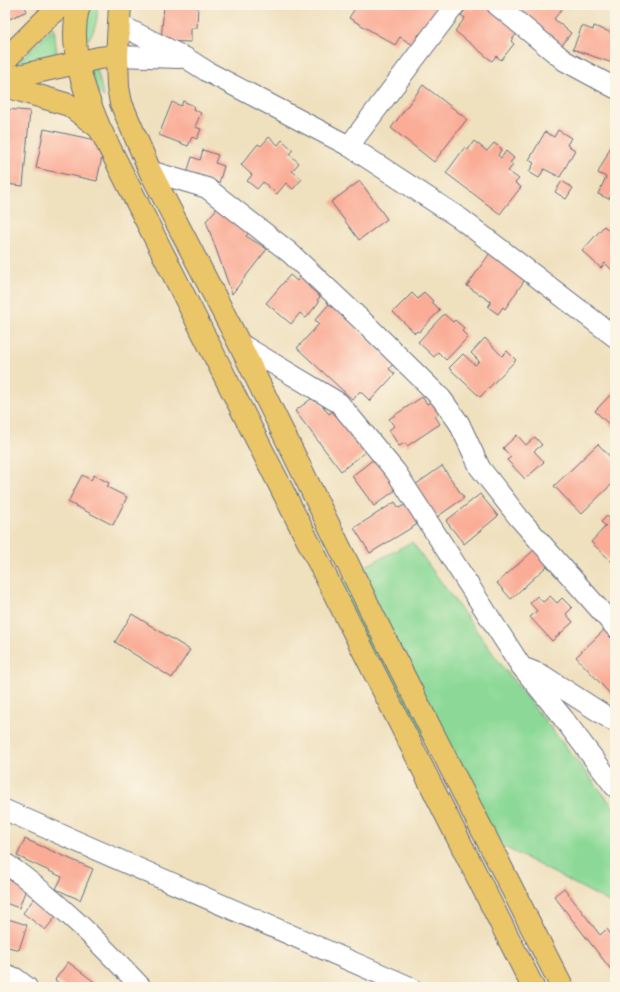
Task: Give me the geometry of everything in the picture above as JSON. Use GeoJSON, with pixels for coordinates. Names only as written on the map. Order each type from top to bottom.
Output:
{"type":"FeatureCollection","features":[{"type":"Feature","properties":{"kind":"main road"},"geometry":{"type":"LineString","coordinates":[[5,60],[49,16],[63,5]]}},
{"type":"Feature","properties":{"kind":"main road"},"geometry":{"type":"LineString","coordinates":[[79,5],[75,30],[78,62],[85,93],[100,129],[533,987]]}},
{"type":"Feature","properties":{"kind":"main road"},"geometry":{"type":"LineString","coordinates":[[119,14],[117,56],[118,86],[121,103],[150,171],[562,987]]}},
{"type":"Feature","properties":{"kind":"main road"},"geometry":{"type":"LineString","coordinates":[[5,79],[78,62],[117,56]]}},
{"type":"Feature","properties":{"kind":"main road"},"geometry":{"type":"LineString","coordinates":[[5,86],[69,105],[100,129]]}},
{"type":"Feature","properties":{"kind":"street"},"geometry":{"type":"LineString","coordinates":[[349,146],[455,5]]}},
{"type":"Feature","properties":{"kind":"street"},"geometry":{"type":"LineString","coordinates":[[496,5],[565,60],[615,88]]}},
{"type":"Feature","properties":{"kind":"street"},"geometry":{"type":"LineString","coordinates":[[119,14],[208,72],[349,146],[461,219],[615,337]]}},
{"type":"Feature","properties":{"kind":"street"},"geometry":{"type":"LineString","coordinates":[[117,56],[186,58]]}},
{"type":"Feature","properties":{"kind":"street"},"geometry":{"type":"LineString","coordinates":[[150,171],[207,188],[289,252],[369,327],[441,398],[459,423],[480,468],[519,518],[615,627]]}},
{"type":"Feature","properties":{"kind":"street"},"geometry":{"type":"LineString","coordinates":[[238,343],[270,360],[339,403],[396,472],[521,666],[563,718],[615,787]]}},
{"type":"Feature","properties":{"kind":"street"},"geometry":{"type":"LineString","coordinates":[[521,666],[542,675],[615,722]]}},
{"type":"Feature","properties":{"kind":"street"},"geometry":{"type":"LineString","coordinates":[[5,810],[410,987]]}},
{"type":"Feature","properties":{"kind":"street"},"geometry":{"type":"LineString","coordinates":[[5,863],[24,876],[66,913],[111,955],[140,987]]}},
{"type":"Feature","properties":{"kind":"street"},"geometry":{"type":"LineString","coordinates":[[5,974],[15,978],[27,987]]}},
{"type":"Feature","properties":{"kind":"green space"},"geometry":{"type":"Polygon","coordinates":[[[89,5],[97,5],[97,19],[93,32],[88,40],[85,35],[89,5]]]}},
{"type":"Feature","properties":{"kind":"green space"},"geometry":{"type":"Polygon","coordinates":[[[54,27],[57,57],[8,72],[54,27]]]}},
{"type":"Feature","properties":{"kind":"green space"},"geometry":{"type":"Polygon","coordinates":[[[96,65],[104,98],[98,91],[88,68],[96,65]]]}},
{"type":"Feature","properties":{"kind":"green space"},"geometry":{"type":"Polygon","coordinates":[[[412,542],[505,670],[615,809],[615,905],[495,842],[322,589],[412,542]]]}},
{"type":"Feature","properties":{"kind":"building"},"geometry":{"type":"Polygon","coordinates":[[[5,5],[24,5],[27,11],[5,21],[5,5]]]}},
{"type":"Feature","properties":{"kind":"building"},"geometry":{"type":"Polygon","coordinates":[[[35,5],[45,5],[40,10],[35,5]]]}},
{"type":"Feature","properties":{"kind":"building"},"geometry":{"type":"Polygon","coordinates":[[[164,5],[198,5],[197,28],[191,28],[191,42],[161,41],[164,5]]]}},
{"type":"Feature","properties":{"kind":"building"},"geometry":{"type":"Polygon","coordinates":[[[357,5],[438,5],[442,8],[427,39],[419,34],[413,45],[400,37],[395,45],[349,18],[357,5]]]}},
{"type":"Feature","properties":{"kind":"building"},"geometry":{"type":"Polygon","coordinates":[[[475,5],[491,5],[520,29],[511,41],[514,44],[501,60],[496,56],[492,61],[455,31],[465,18],[461,15],[468,7],[471,10],[475,5]]]}},
{"type":"Feature","properties":{"kind":"building"},"geometry":{"type":"Polygon","coordinates":[[[511,5],[565,5],[554,19],[571,33],[560,48],[511,5]]]}},
{"type":"Feature","properties":{"kind":"building"},"geometry":{"type":"Polygon","coordinates":[[[582,26],[593,30],[594,26],[615,34],[615,64],[573,49],[582,26]]]}},
{"type":"Feature","properties":{"kind":"building"},"geometry":{"type":"Polygon","coordinates":[[[423,85],[467,119],[434,162],[391,128],[423,85]]]}},
{"type":"Feature","properties":{"kind":"building"},"geometry":{"type":"Polygon","coordinates":[[[183,101],[194,106],[193,109],[201,113],[195,127],[201,129],[197,139],[192,137],[188,146],[159,135],[172,102],[181,106],[183,101]]]}},
{"type":"Feature","properties":{"kind":"building"},"geometry":{"type":"Polygon","coordinates":[[[5,109],[30,111],[23,186],[5,184],[5,109]]]}},
{"type":"Feature","properties":{"kind":"building"},"geometry":{"type":"Polygon","coordinates":[[[44,129],[105,142],[97,181],[36,168],[44,129]]]}},
{"type":"Feature","properties":{"kind":"building"},"geometry":{"type":"Polygon","coordinates":[[[558,130],[571,138],[567,145],[575,150],[560,177],[544,169],[539,178],[529,172],[534,163],[529,160],[545,132],[554,137],[558,130]]]}},
{"type":"Feature","properties":{"kind":"building"},"geometry":{"type":"Polygon","coordinates":[[[269,137],[278,145],[282,140],[293,150],[289,154],[299,163],[292,171],[302,179],[293,189],[286,183],[277,194],[263,182],[257,189],[247,181],[252,175],[241,165],[258,144],[261,146],[269,137]]]}},
{"type":"Feature","properties":{"kind":"building"},"geometry":{"type":"Polygon","coordinates":[[[474,141],[487,151],[494,143],[502,149],[498,155],[501,158],[506,151],[514,158],[510,163],[513,165],[508,171],[519,179],[515,183],[521,187],[500,214],[446,173],[465,147],[468,150],[474,141]]]}},
{"type":"Feature","properties":{"kind":"building"},"geometry":{"type":"Polygon","coordinates":[[[613,142],[615,143],[615,186],[609,199],[598,194],[606,177],[598,173],[613,142]]]}},
{"type":"Feature","properties":{"kind":"building"},"geometry":{"type":"Polygon","coordinates":[[[203,150],[218,155],[215,163],[224,166],[219,183],[187,173],[192,157],[200,160],[203,150]]]}},
{"type":"Feature","properties":{"kind":"building"},"geometry":{"type":"Polygon","coordinates":[[[360,181],[387,219],[359,240],[331,202],[360,181]]]}},
{"type":"Feature","properties":{"kind":"building"},"geometry":{"type":"Polygon","coordinates":[[[562,181],[573,188],[566,199],[555,192],[562,181]]]}},
{"type":"Feature","properties":{"kind":"building"},"geometry":{"type":"Polygon","coordinates":[[[220,205],[251,230],[246,236],[267,249],[232,294],[206,221],[220,205]]]}},
{"type":"Feature","properties":{"kind":"building"},"geometry":{"type":"Polygon","coordinates":[[[604,226],[615,236],[615,273],[605,263],[601,268],[582,251],[604,226]]]}},
{"type":"Feature","properties":{"kind":"building"},"geometry":{"type":"Polygon","coordinates":[[[492,250],[528,275],[505,309],[503,307],[498,314],[488,307],[491,302],[467,286],[492,250]]]}},
{"type":"Feature","properties":{"kind":"building"},"geometry":{"type":"Polygon","coordinates":[[[303,273],[312,281],[308,286],[320,297],[317,300],[319,302],[306,318],[300,313],[291,324],[266,303],[290,275],[297,281],[303,273]]]}},
{"type":"Feature","properties":{"kind":"building"},"geometry":{"type":"Polygon","coordinates":[[[424,292],[440,310],[419,332],[417,331],[415,333],[393,312],[412,293],[418,299],[424,292]]]}},
{"type":"Feature","properties":{"kind":"building"},"geometry":{"type":"Polygon","coordinates":[[[330,303],[393,364],[389,369],[395,374],[370,401],[360,391],[353,400],[297,348],[319,324],[315,320],[330,303]]]}},
{"type":"Feature","properties":{"kind":"building"},"geometry":{"type":"Polygon","coordinates":[[[444,314],[453,322],[455,320],[464,328],[462,331],[468,337],[446,360],[438,352],[434,357],[418,342],[444,314]]]}},
{"type":"Feature","properties":{"kind":"building"},"geometry":{"type":"Polygon","coordinates":[[[485,338],[502,356],[507,351],[516,360],[480,397],[449,368],[463,354],[475,365],[479,361],[471,353],[485,338]]]}},
{"type":"Feature","properties":{"kind":"building"},"geometry":{"type":"Polygon","coordinates":[[[615,390],[615,426],[613,428],[595,411],[615,390]]]}},
{"type":"Feature","properties":{"kind":"building"},"geometry":{"type":"Polygon","coordinates":[[[315,396],[329,414],[334,410],[369,449],[341,471],[295,411],[315,396]]]}},
{"type":"Feature","properties":{"kind":"building"},"geometry":{"type":"Polygon","coordinates":[[[422,397],[427,404],[434,400],[441,411],[435,416],[440,424],[407,446],[405,443],[399,446],[389,430],[394,426],[389,419],[422,397]]]}},
{"type":"Feature","properties":{"kind":"building"},"geometry":{"type":"Polygon","coordinates":[[[517,435],[526,445],[535,437],[542,445],[534,451],[544,462],[525,479],[507,460],[511,457],[503,448],[517,435]]]}},
{"type":"Feature","properties":{"kind":"building"},"geometry":{"type":"Polygon","coordinates":[[[598,444],[615,462],[615,481],[581,514],[554,486],[598,444]]]}},
{"type":"Feature","properties":{"kind":"building"},"geometry":{"type":"Polygon","coordinates":[[[374,459],[401,486],[374,506],[352,476],[374,459]]]}},
{"type":"Feature","properties":{"kind":"building"},"geometry":{"type":"Polygon","coordinates":[[[442,466],[464,498],[437,517],[415,485],[442,466]]]}},
{"type":"Feature","properties":{"kind":"building"},"geometry":{"type":"Polygon","coordinates":[[[82,475],[91,480],[94,475],[109,483],[107,487],[127,497],[113,525],[68,502],[82,475]]]}},
{"type":"Feature","properties":{"kind":"building"},"geometry":{"type":"Polygon","coordinates":[[[480,494],[498,516],[464,544],[446,521],[480,494]]]}},
{"type":"Feature","properties":{"kind":"building"},"geometry":{"type":"Polygon","coordinates":[[[395,502],[399,508],[409,503],[421,522],[370,553],[354,528],[395,502]]]}},
{"type":"Feature","properties":{"kind":"building"},"geometry":{"type":"Polygon","coordinates":[[[615,514],[615,558],[612,562],[591,542],[606,526],[601,522],[607,516],[610,519],[615,514]]]}},
{"type":"Feature","properties":{"kind":"building"},"geometry":{"type":"Polygon","coordinates":[[[534,550],[548,565],[511,599],[497,583],[534,550]]]}},
{"type":"Feature","properties":{"kind":"building"},"geometry":{"type":"Polygon","coordinates":[[[537,596],[543,602],[550,596],[557,603],[562,598],[572,608],[566,614],[573,622],[552,641],[530,617],[537,611],[530,603],[537,596]]]}},
{"type":"Feature","properties":{"kind":"building"},"geometry":{"type":"Polygon","coordinates":[[[132,614],[190,650],[172,678],[115,642],[132,614]]]}},
{"type":"Feature","properties":{"kind":"building"},"geometry":{"type":"Polygon","coordinates":[[[604,630],[615,642],[615,699],[576,657],[604,630]]]}},
{"type":"Feature","properties":{"kind":"building"},"geometry":{"type":"Polygon","coordinates":[[[25,839],[93,869],[80,900],[56,889],[62,877],[17,856],[25,839]]]}},
{"type":"Feature","properties":{"kind":"building"},"geometry":{"type":"Polygon","coordinates":[[[5,878],[27,886],[19,908],[5,903],[5,878]]]}},
{"type":"Feature","properties":{"kind":"building"},"geometry":{"type":"Polygon","coordinates":[[[564,888],[600,935],[607,929],[615,940],[615,969],[612,971],[554,896],[564,888]]]}},
{"type":"Feature","properties":{"kind":"building"},"geometry":{"type":"Polygon","coordinates":[[[36,896],[58,914],[45,930],[23,913],[36,896]]]}},
{"type":"Feature","properties":{"kind":"building"},"geometry":{"type":"Polygon","coordinates":[[[5,918],[27,925],[19,950],[5,946],[5,918]]]}},
{"type":"Feature","properties":{"kind":"building"},"geometry":{"type":"Polygon","coordinates":[[[68,962],[101,987],[64,987],[55,980],[68,962]]]}}]}
